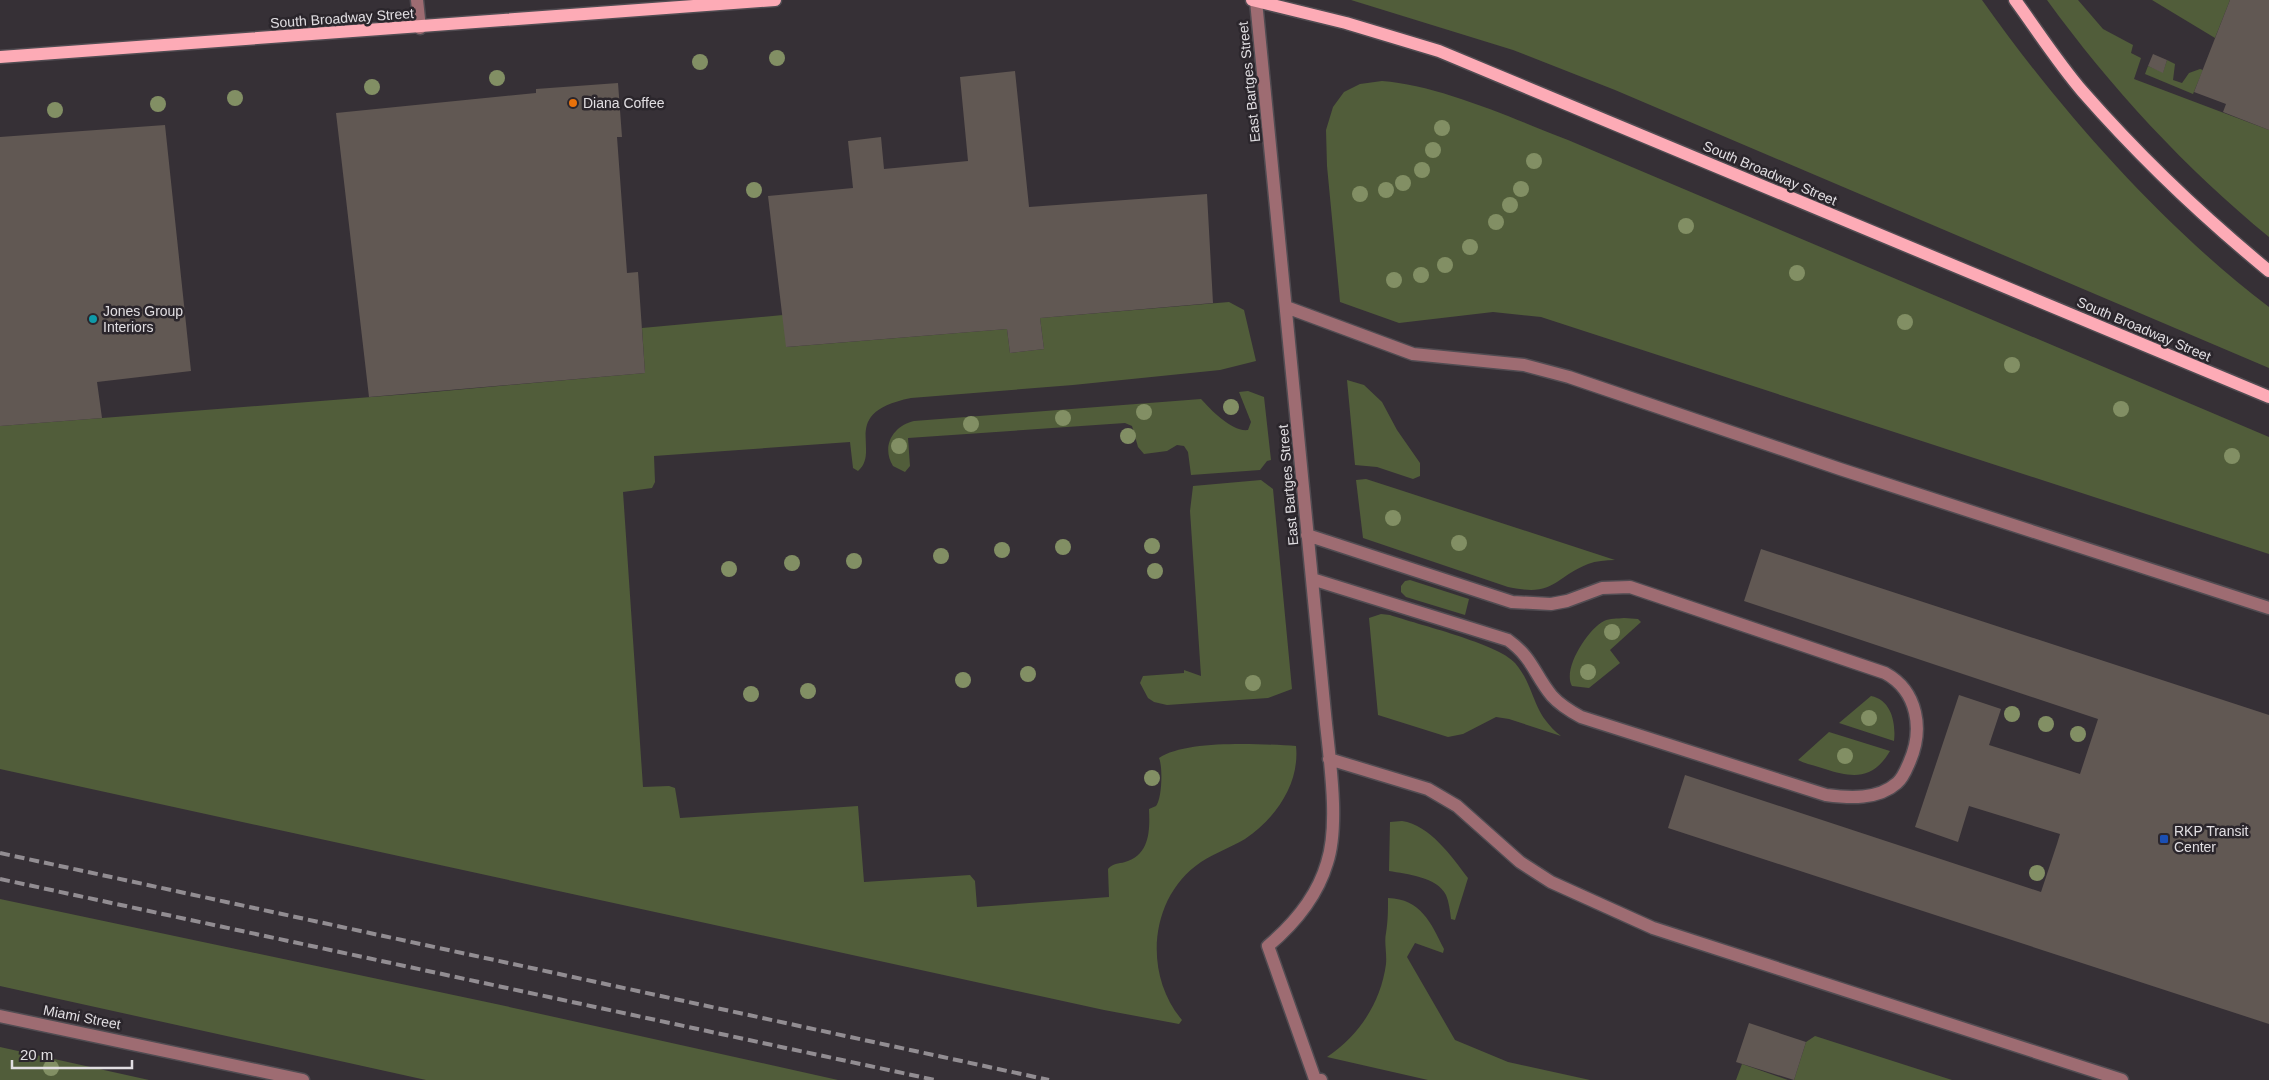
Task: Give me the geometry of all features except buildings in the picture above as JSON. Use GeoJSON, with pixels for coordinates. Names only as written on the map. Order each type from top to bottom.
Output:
{"type":"FeatureCollection","features":[{"type":"Feature","properties":{"kind":"main road","name":"South Broadway Street"},"geometry":{"type":"LineString","coordinates":[[0,57],[420,28],[775,0]]}},
{"type":"Feature","properties":{"kind":"main road","name":"South Broadway Street"},"geometry":{"type":"LineString","coordinates":[[1255,0],[1346,23],[1439,51],[2269,398]]}},
{"type":"Feature","properties":{"kind":"main road"},"geometry":{"type":"LineString","coordinates":[[2015,0],[2082,90],[2154,169],[2212,224],[2269,272]]}},
{"type":"Feature","properties":{"kind":"street"},"geometry":{"type":"LineString","coordinates":[[417,0],[420,28]]}},
{"type":"Feature","properties":{"kind":"street","name":"East Bartges Street"},"geometry":{"type":"LineString","coordinates":[[1255,0],[1312,579],[1329,759],[1332,812],[1328,863],[1303,911],[1289,928],[1268,946],[1315,1079],[1321,1080]]}},
{"type":"Feature","properties":{"kind":"street"},"geometry":{"type":"LineString","coordinates":[[1286,307],[1413,354],[1524,365],[1569,377],[1859,475],[2269,608]]}},
{"type":"Feature","properties":{"kind":"street"},"geometry":{"type":"LineString","coordinates":[[1307,535],[1512,602],[1551,604],[1602,588],[1630,587],[1885,673],[1897,679],[1907,692],[1914,707],[1918,720],[1914,753],[1904,774],[1897,783],[1887,790],[1863,796],[1844,797],[1826,795],[1581,717],[1564,708],[1552,695],[1522,650],[1508,640],[1312,579]]}},
{"type":"Feature","properties":{"kind":"street"},"geometry":{"type":"LineString","coordinates":[[1329,759],[1428,789],[1457,806],[1520,862],[1550,882],[1653,928],[2122,1080]]}},
{"type":"Feature","properties":{"kind":"street","name":"Miami Street"},"geometry":{"type":"LineString","coordinates":[[0,1016],[304,1080]]}},
{"type":"Feature","properties":{"kind":"green space"},"geometry":{"type":"Polygon","coordinates":[[[1351,0],[1982,0],[2044,83],[2114,164],[2190,240],[2269,307],[2269,368],[1615,90],[1513,50],[1351,0]]]}},
{"type":"Feature","properties":{"kind":"green space"},"geometry":{"type":"Polygon","coordinates":[[[2047,0],[2078,0],[2103,29],[2133,45],[2131,53],[2141,58],[2134,79],[2269,130],[2269,237],[2238,211],[2150,126],[2071,33],[2047,0]]]}},
{"type":"Feature","properties":{"kind":"green space"},"geometry":{"type":"Polygon","coordinates":[[[2152,0],[2230,0],[2215,38],[2152,0]]]}},
{"type":"Feature","properties":{"kind":"green space"},"geometry":{"type":"Polygon","coordinates":[[[2167,60],[2175,64],[2173,80],[2182,83],[2189,73],[2200,69],[2203,70],[2193,94],[2145,74],[2148,66],[2163,72],[2167,60]]]}},
{"type":"Feature","properties":{"kind":"green space"},"geometry":{"type":"Polygon","coordinates":[[[1382,81],[1428,89],[1452,96],[1568,140],[2269,437],[2269,554],[1541,317],[1493,312],[1399,323],[1340,302],[1327,166],[1326,130],[1333,107],[1344,92],[1360,84],[1382,81]]]}},
{"type":"Feature","properties":{"kind":"green space"},"geometry":{"type":"Polygon","coordinates":[[[1229,302],[1244,310],[1256,361],[1220,370],[1073,385],[911,398],[888,405],[875,413],[868,422],[866,453],[864,462],[858,471],[853,468],[850,442],[654,456],[655,482],[652,488],[623,492],[643,787],[669,786],[675,788],[680,818],[858,806],[864,882],[970,875],[975,881],[977,907],[1109,897],[1108,869],[1133,859],[1144,848],[1147,841],[1149,809],[1156,806],[1161,790],[1159,758],[1171,752],[1206,745],[1296,746],[1294,774],[1290,787],[1275,811],[1256,831],[1245,839],[1201,862],[1184,877],[1171,895],[1162,915],[1157,937],[1157,959],[1161,981],[1169,1001],[1182,1020],[1179,1024],[1104,1010],[0,769],[0,426],[422,393],[645,373],[642,328],[783,315],[787,347],[1007,329],[1010,353],[1044,349],[1040,318],[1229,302]]]}},
{"type":"Feature","properties":{"kind":"green space"},"geometry":{"type":"Polygon","coordinates":[[[1347,380],[1364,385],[1382,402],[1397,430],[1420,463],[1420,476],[1413,479],[1377,467],[1355,465],[1347,380]]]}},
{"type":"Feature","properties":{"kind":"green space"},"geometry":{"type":"Polygon","coordinates":[[[1248,391],[1264,397],[1271,460],[1267,461],[1260,470],[1191,475],[1188,452],[1184,446],[1177,445],[1167,451],[1144,454],[1138,447],[1132,426],[1125,423],[908,438],[910,466],[905,472],[893,466],[888,451],[891,438],[895,432],[900,427],[914,421],[1201,399],[1216,414],[1235,428],[1248,430],[1251,422],[1239,392],[1248,391]]]}},
{"type":"Feature","properties":{"kind":"green space"},"geometry":{"type":"Polygon","coordinates":[[[1366,479],[1615,560],[1588,564],[1544,588],[1535,590],[1508,587],[1363,538],[1356,480],[1366,479]]]}},
{"type":"Feature","properties":{"kind":"green space"},"geometry":{"type":"Polygon","coordinates":[[[1261,480],[1273,489],[1292,689],[1268,698],[1167,705],[1154,702],[1148,698],[1140,683],[1143,676],[1184,673],[1184,670],[1201,676],[1190,511],[1193,486],[1261,480]]]}},
{"type":"Feature","properties":{"kind":"green space"},"geometry":{"type":"Polygon","coordinates":[[[1410,580],[1469,599],[1465,615],[1406,597],[1401,592],[1401,586],[1405,581],[1410,580]]]}},
{"type":"Feature","properties":{"kind":"green space"},"geometry":{"type":"Polygon","coordinates":[[[1381,614],[1456,635],[1506,656],[1515,663],[1522,673],[1544,718],[1561,736],[1509,719],[1496,717],[1463,734],[1448,737],[1378,715],[1369,618],[1381,614]]]}},
{"type":"Feature","properties":{"kind":"green space"},"geometry":{"type":"Polygon","coordinates":[[[1624,618],[1638,619],[1641,622],[1610,650],[1620,663],[1589,688],[1572,686],[1570,679],[1571,670],[1578,650],[1584,641],[1604,621],[1624,618]]]}},
{"type":"Feature","properties":{"kind":"green space"},"geometry":{"type":"Polygon","coordinates":[[[1871,696],[1884,702],[1888,708],[1893,720],[1894,741],[1839,723],[1871,696]]]}},
{"type":"Feature","properties":{"kind":"green space"},"geometry":{"type":"Polygon","coordinates":[[[1829,732],[1890,751],[1877,767],[1869,772],[1853,775],[1835,772],[1798,760],[1829,732]]]}},
{"type":"Feature","properties":{"kind":"green space"},"geometry":{"type":"Polygon","coordinates":[[[1402,821],[1412,824],[1431,835],[1440,843],[1468,878],[1455,920],[1451,919],[1446,895],[1436,884],[1421,877],[1389,871],[1390,822],[1402,821]]]}},
{"type":"Feature","properties":{"kind":"green space"},"geometry":{"type":"Polygon","coordinates":[[[1388,898],[1399,899],[1409,903],[1424,914],[1444,949],[1443,953],[1415,943],[1407,957],[1455,1040],[1508,1062],[1590,1080],[1428,1080],[1327,1057],[1349,1039],[1367,1017],[1379,992],[1386,964],[1385,940],[1388,920],[1388,898]]]}},
{"type":"Feature","properties":{"kind":"green space"},"geometry":{"type":"Polygon","coordinates":[[[0,899],[496,1004],[838,1080],[426,1080],[0,986],[0,899]]]}},
{"type":"Feature","properties":{"kind":"green space"},"geometry":{"type":"Polygon","coordinates":[[[1815,1036],[1952,1080],[1794,1080],[1806,1042],[1815,1036]]]}},
{"type":"Feature","properties":{"kind":"green space"},"geometry":{"type":"Polygon","coordinates":[[[0,1047],[149,1080],[0,1080],[0,1047]]]}},
{"type":"Feature","properties":{"kind":"green space"},"geometry":{"type":"Polygon","coordinates":[[[1742,1064],[1788,1080],[1736,1080],[1742,1064]]]}},
{"type":"Feature","properties":{"kind":"railway"},"geometry":{"type":"LineString","coordinates":[[0,853],[1049,1080]]}},
{"type":"Feature","properties":{"kind":"railway"},"geometry":{"type":"LineString","coordinates":[[0,879],[935,1080]]}},
{"type":"Feature","properties":{"kind":"place","name":"Diana Coffee"},"geometry":{"type":"Point","coordinates":[573,103]}},
{"type":"Feature","properties":{"kind":"place","name":"Jones Group Interiors"},"geometry":{"type":"Point","coordinates":[93,319]}},
{"type":"Feature","properties":{"kind":"place","name":"RKP Transit Center"},"geometry":{"type":"Point","coordinates":[2164,839]}}]}
